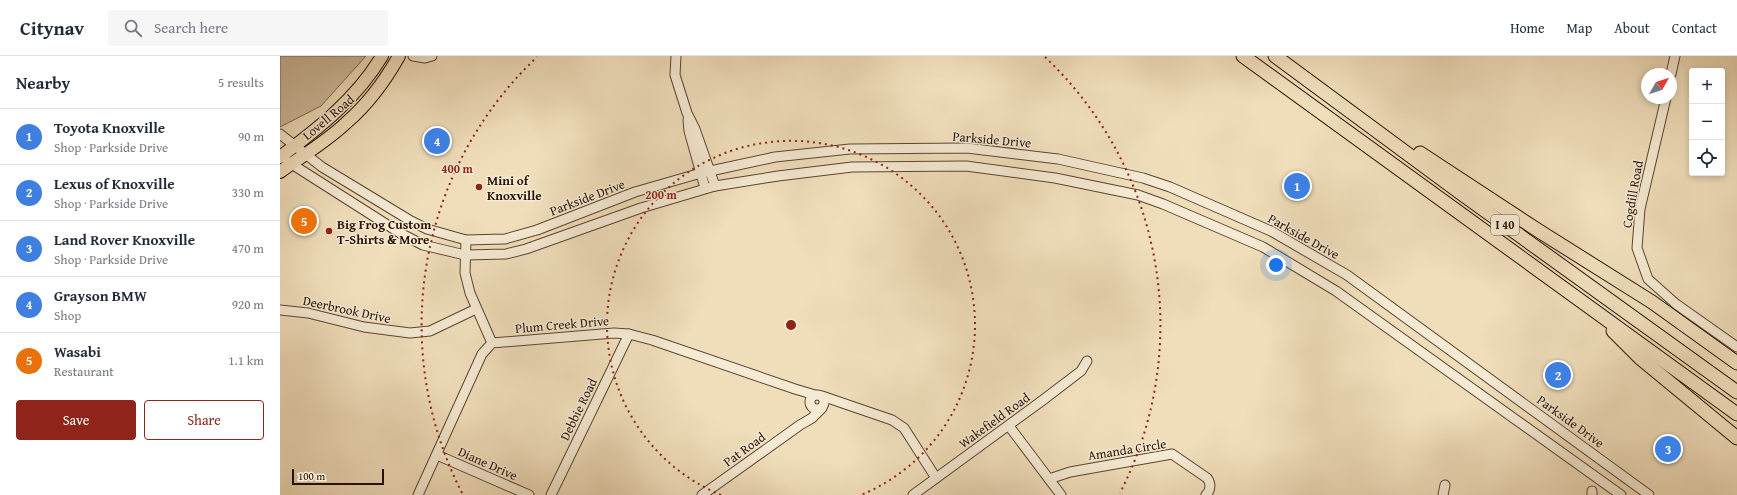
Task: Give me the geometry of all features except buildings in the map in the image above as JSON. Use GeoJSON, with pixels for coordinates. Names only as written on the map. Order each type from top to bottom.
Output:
{"type":"FeatureCollection","features":[{"type":"Feature","properties":{"kind":"highway","name":"I 40"},"geometry":{"type":"LineString","coordinates":[[1243,56],[1737,414]]}},
{"type":"Feature","properties":{"kind":"highway","name":"I 40"},"geometry":{"type":"LineString","coordinates":[[1275,56],[1462,194],[1737,392]]}},
{"type":"Feature","properties":{"kind":"highway"},"geometry":{"type":"LineString","coordinates":[[1303,76],[1538,231],[1737,357]]}},
{"type":"Feature","properties":{"kind":"highway"},"geometry":{"type":"LineString","coordinates":[[1652,302],[1737,363]]}},
{"type":"Feature","properties":{"kind":"highway"},"geometry":{"type":"LineString","coordinates":[[1593,309],[1640,358],[1737,438]]}},
{"type":"Feature","properties":{"kind":"main road","name":"Lovell Road"},"geometry":{"type":"LineString","coordinates":[[280,156],[324,123],[350,99],[369,76],[382,56]]}},
{"type":"Feature","properties":{"kind":"main road","name":"Lovell Road"},"geometry":{"type":"LineString","coordinates":[[280,172],[346,123],[381,84],[399,56]]}},
{"type":"Feature","properties":{"kind":"street"},"geometry":{"type":"LineString","coordinates":[[413,56],[425,58],[432,56]]}},
{"type":"Feature","properties":{"kind":"street"},"geometry":{"type":"LineString","coordinates":[[676,56],[675,75],[687,113],[690,131],[705,188]]}},
{"type":"Feature","properties":{"kind":"street"},"geometry":{"type":"LineString","coordinates":[[1672,68],[1675,56]]}},
{"type":"Feature","properties":{"kind":"street","name":"Cogdill Road"},"geometry":{"type":"LineString","coordinates":[[1665,104],[1640,209],[1637,248],[1648,279],[1676,304],[1737,347]]}},
{"type":"Feature","properties":{"kind":"street"},"geometry":{"type":"LineString","coordinates":[[687,113],[695,129],[715,186]]}},
{"type":"Feature","properties":{"kind":"street","name":"Parkside Drive"},"geometry":{"type":"LineString","coordinates":[[280,134],[322,166],[403,216],[426,229],[466,240],[511,238],[537,230],[635,192],[701,173],[775,157],[850,149],[967,148],[1058,159],[1143,178],[1170,187],[1271,231],[1346,275],[1649,495]]}},
{"type":"Feature","properties":{"kind":"street"},"geometry":{"type":"LineString","coordinates":[[280,156],[400,233],[423,245],[465,255],[506,254],[526,249],[641,208],[705,188],[778,176],[852,167],[966,166],[1055,178],[1143,197],[1164,204],[1263,247],[1336,290],[1621,495]]}},
{"type":"Feature","properties":{"kind":"street"},"geometry":{"type":"LineString","coordinates":[[400,233],[403,216]]}},
{"type":"Feature","properties":{"kind":"street"},"geometry":{"type":"LineString","coordinates":[[418,495],[482,354],[492,343],[476,309],[465,273],[466,240]]}},
{"type":"Feature","properties":{"kind":"street","name":"Deerbrook Drive"},"geometry":{"type":"LineString","coordinates":[[280,310],[308,313],[364,327],[410,333],[430,331],[476,309]]}},
{"type":"Feature","properties":{"kind":"street","name":"Plum Creek Drive"},"geometry":{"type":"LineString","coordinates":[[492,343],[614,333],[629,334],[652,340],[795,389],[814,399],[839,403],[892,420],[904,428],[936,478]]}},
{"type":"Feature","properties":{"kind":"street","name":"Debbie Road"},"geometry":{"type":"LineString","coordinates":[[551,495],[629,334]]}},
{"type":"Feature","properties":{"kind":"street","name":"Wakefield Road"},"geometry":{"type":"LineString","coordinates":[[913,495],[1009,426],[1081,371],[1087,361]]}},
{"type":"Feature","properties":{"kind":"street"},"geometry":{"type":"LineString","coordinates":[[800,425],[814,399],[825,402],[822,407]]}},
{"type":"Feature","properties":{"kind":"street","name":"Plum Creek Drive"},"geometry":{"type":"LineString","coordinates":[[814,399],[815,409],[839,403]]}},
{"type":"Feature","properties":{"kind":"street","name":"Pat Road"},"geometry":{"type":"LineString","coordinates":[[702,495],[812,418],[822,407]]}},
{"type":"Feature","properties":{"kind":"street"},"geometry":{"type":"LineString","coordinates":[[1009,426],[1060,495]]}},
{"type":"Feature","properties":{"kind":"street","name":"Amanda Circle"},"geometry":{"type":"LineString","coordinates":[[1049,479],[1070,472],[1172,454],[1207,478],[1210,488],[1206,495]]}},
{"type":"Feature","properties":{"kind":"street","name":"Diane Drive"},"geometry":{"type":"LineString","coordinates":[[437,455],[529,495]]}},
{"type":"Feature","properties":{"kind":"street"},"geometry":{"type":"LineString","coordinates":[[1443,495],[1446,485]]}},
{"type":"Feature","properties":{"kind":"shaded area"},"geometry":{"type":"Polygon","coordinates":[[[280,56],[366,56],[321,106],[280,127],[280,56]]]}},
{"type":"Feature","properties":{"kind":"place","name":"Grayson BMW"},"geometry":{"type":"Point","coordinates":[437,141]}},
{"type":"Feature","properties":{"kind":"place","name":"Toyota Knoxville"},"geometry":{"type":"Point","coordinates":[1297,186]}},
{"type":"Feature","properties":{"kind":"place","name":"Mini of Knoxville"},"geometry":{"type":"Point","coordinates":[479,187]}},
{"type":"Feature","properties":{"kind":"place","name":"Wasabi"},"geometry":{"type":"Point","coordinates":[304,221]}},
{"type":"Feature","properties":{"kind":"place","name":"Big Frog Custom T-Shirts & More"},"geometry":{"type":"Point","coordinates":[329,231]}},
{"type":"Feature","properties":{"kind":"place","name":"Lexus of Knoxville"},"geometry":{"type":"Point","coordinates":[1558,375]}},
{"type":"Feature","properties":{"kind":"place","name":"Land Rover Knoxville"},"geometry":{"type":"Point","coordinates":[1668,449]}}]}
